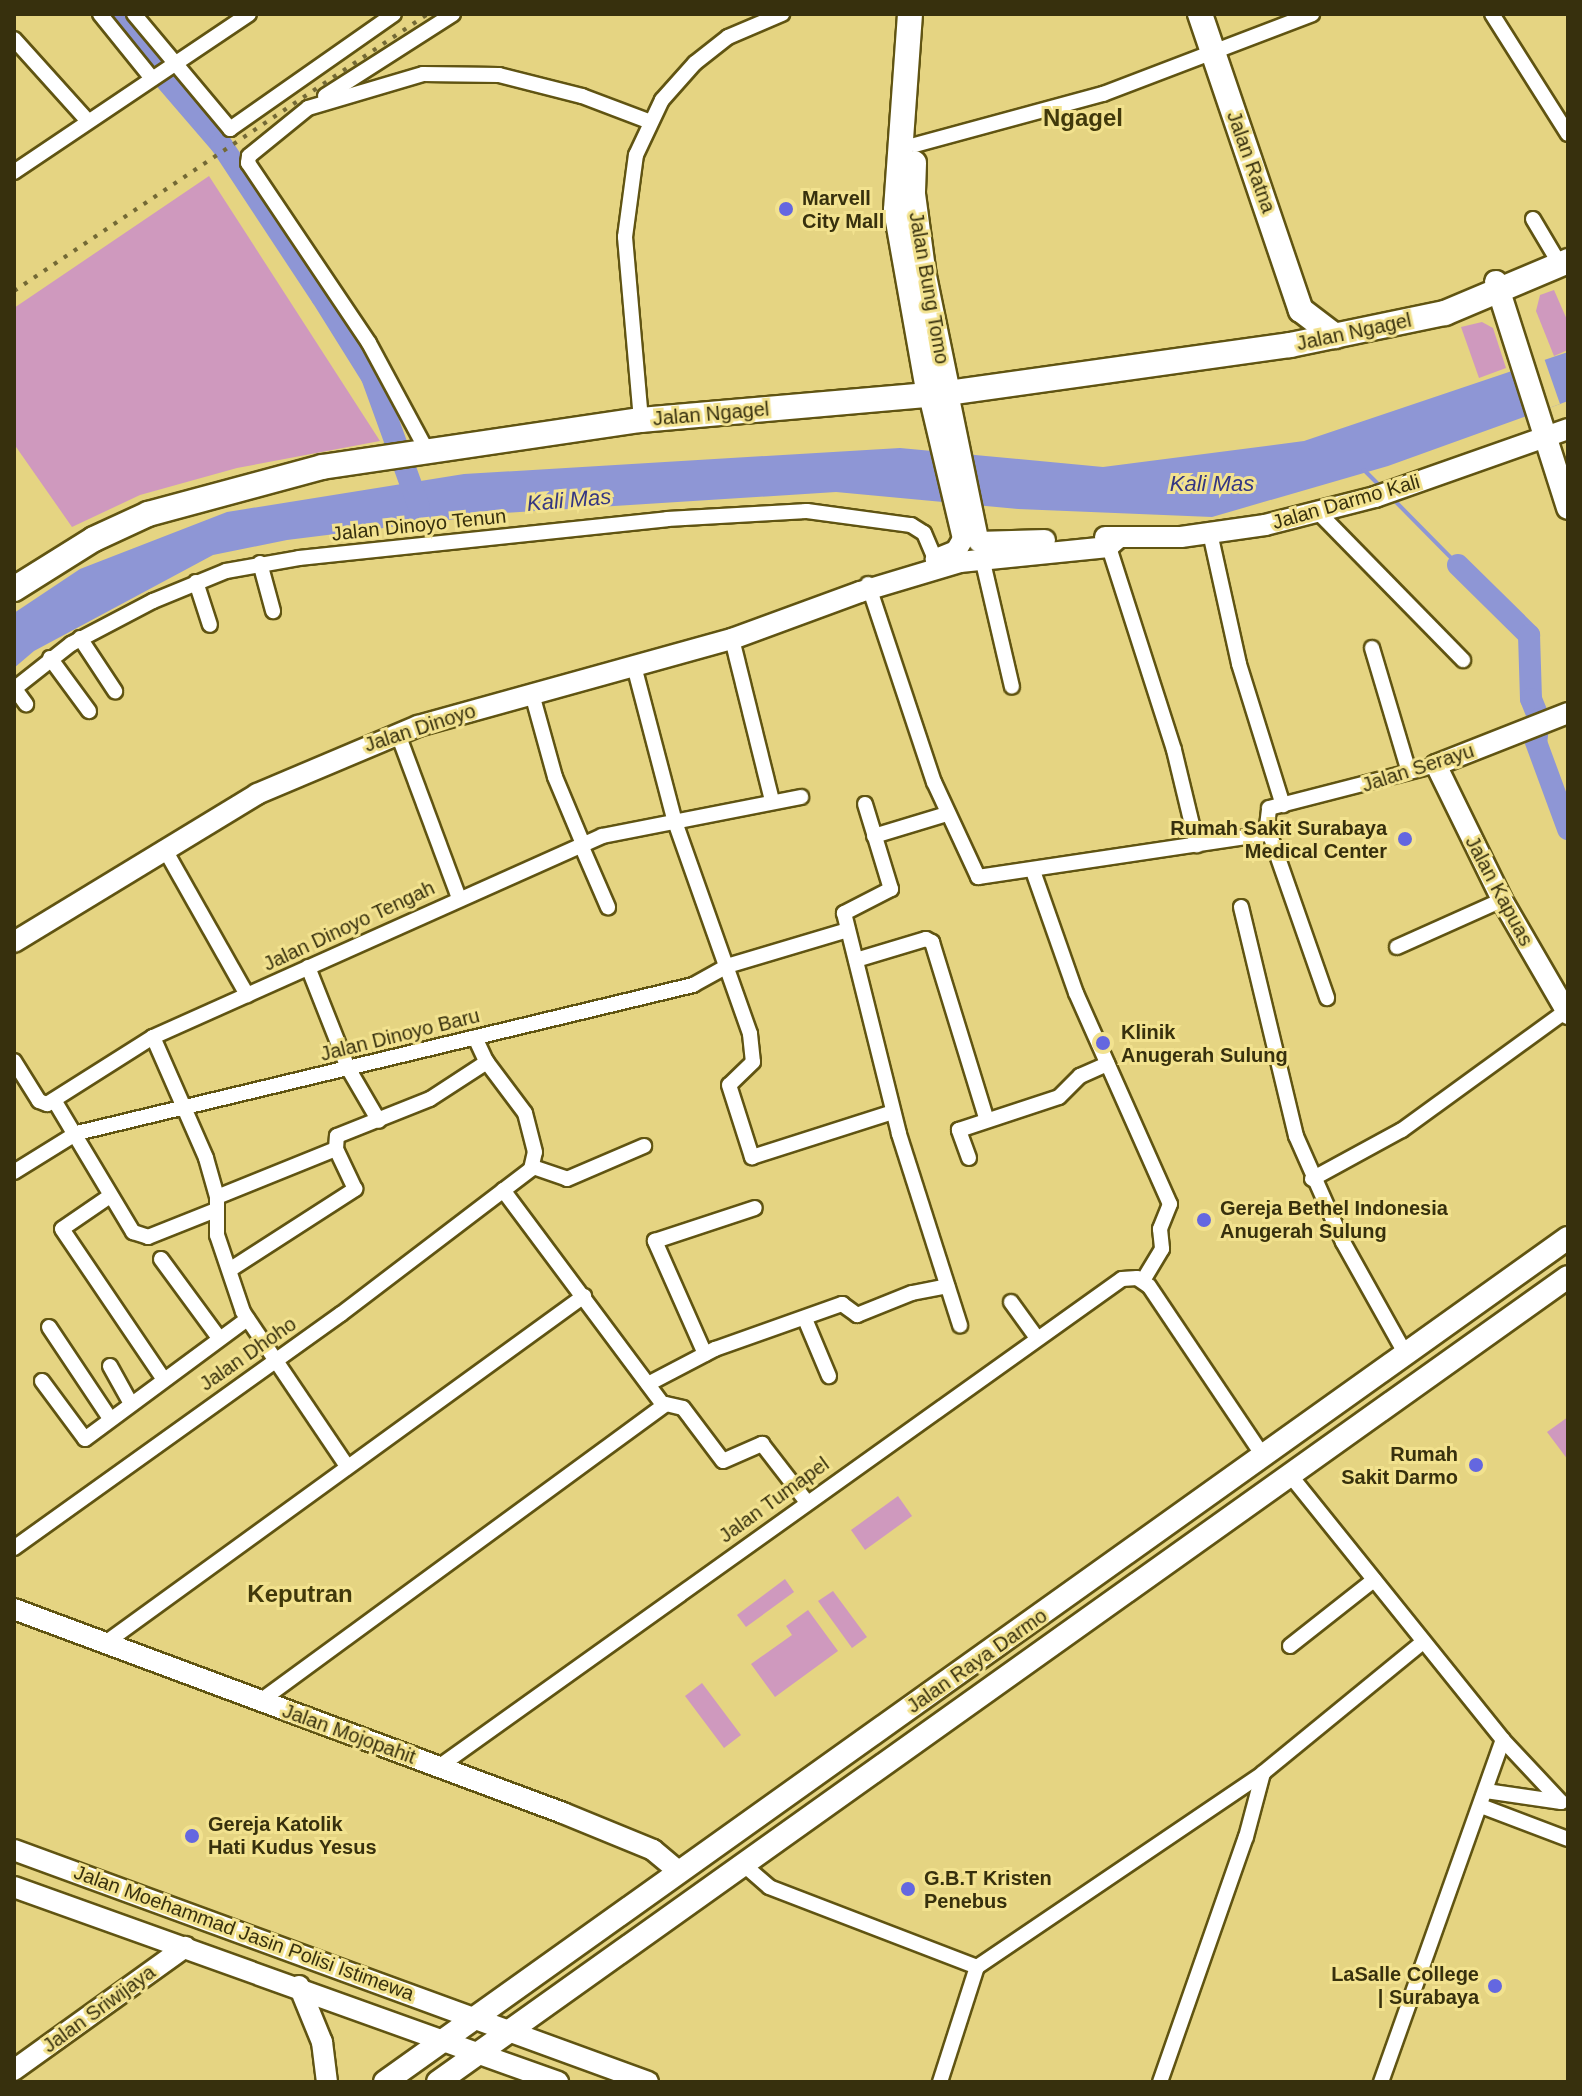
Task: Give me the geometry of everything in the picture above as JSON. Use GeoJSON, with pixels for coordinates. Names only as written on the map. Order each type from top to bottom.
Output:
{"type":"FeatureCollection","features":[{"type":"Feature","properties":{"kind":"highway","name":"Jalan Bung Tomo"},"geometry":{"type":"LineString","coordinates":[[910,14],[896,210],[938,394]]}},
{"type":"Feature","properties":{"kind":"highway","name":"Jalan Bung Tomo"},"geometry":{"type":"LineString","coordinates":[[924,14],[914,207],[938,394]]}},
{"type":"Feature","properties":{"kind":"highway","name":"Jalan Ratna"},"geometry":{"type":"LineString","coordinates":[[1200,14],[1301,310]]}},
{"type":"Feature","properties":{"kind":"highway","name":"Jalan Ngagel"},"geometry":{"type":"LineString","coordinates":[[14,589],[94,539],[166,507],[272,478],[420,450],[641,420],[938,394],[1290,345],[1431,315],[1564,255]]}},
{"type":"Feature","properties":{"kind":"highway"},"geometry":{"type":"LineString","coordinates":[[1290,345],[1301,310],[1335,336]]}},
{"type":"Feature","properties":{"kind":"main road"},"geometry":{"type":"LineString","coordinates":[[1498,287],[1568,476]]}},
{"type":"Feature","properties":{"kind":"main road","name":"Jalan Bung Tomo"},"geometry":{"type":"LineString","coordinates":[[938,394],[975,540]]}},
{"type":"Feature","properties":{"kind":"main road"},"geometry":{"type":"LineString","coordinates":[[1550,429],[1568,508]]}},
{"type":"Feature","properties":{"kind":"main road","name":"Jalan Darmo Kali"},"geometry":{"type":"LineString","coordinates":[[975,540],[1110,542],[1210,533],[1319,513],[1550,429]]}},
{"type":"Feature","properties":{"kind":"main road","name":"Jalan Dinoyo"},"geometry":{"type":"LineString","coordinates":[[14,942],[257,794],[398,734],[732,639],[866,589],[975,540]]}},
{"type":"Feature","properties":{"kind":"main road","name":"Jalan Dinoyo"},"geometry":{"type":"LineString","coordinates":[[866,589],[975,540]]}},
{"type":"Feature","properties":{"kind":"main road","name":"Jalan Serayu"},"geometry":{"type":"LineString","coordinates":[[1436,765],[1562,716]]}},
{"type":"Feature","properties":{"kind":"main road","name":"Jalan Kapuas"},"geometry":{"type":"LineString","coordinates":[[1436,765],[1502,900],[1567,1013]]}},
{"type":"Feature","properties":{"kind":"main road","name":"Jalan Raya Darmo"},"geometry":{"type":"LineString","coordinates":[[385,2082],[1568,1238]]}},
{"type":"Feature","properties":{"kind":"main road","name":"Jalan Raya Darmo"},"geometry":{"type":"LineString","coordinates":[[438,2082],[1568,1277]]}},
{"type":"Feature","properties":{"kind":"main road","name":"Jalan Mojopahit"},"geometry":{"type":"LineString","coordinates":[[14,1609],[259,1702],[440,1766],[653,1850],[678,1871]]}},
{"type":"Feature","properties":{"kind":"main road"},"geometry":{"type":"LineString","coordinates":[[1028,1626],[1024,1638],[1029,1647],[1048,1649]]}},
{"type":"Feature","properties":{"kind":"main road"},"geometry":{"type":"LineString","coordinates":[[1000,1645],[1015,1655],[1017,1670]]}},
{"type":"Feature","properties":{"kind":"main road","name":"Jalan Moehammad Jasin Polisi Istimewa"},"geometry":{"type":"LineString","coordinates":[[14,1850],[648,2082]]}},
{"type":"Feature","properties":{"kind":"main road"},"geometry":{"type":"LineString","coordinates":[[35,1894],[46,1882],[47,1862]]}},
{"type":"Feature","properties":{"kind":"main road"},"geometry":{"type":"LineString","coordinates":[[68,1906],[65,1884],[75,1872]]}},
{"type":"Feature","properties":{"kind":"main road","name":"Jalan Moehammad Jasin Polisi Istimewa"},"geometry":{"type":"LineString","coordinates":[[14,1887],[447,2038],[558,2082]]}},
{"type":"Feature","properties":{"kind":"main road","name":"Jalan Sriwijaya"},"geometry":{"type":"LineString","coordinates":[[14,2070],[185,1947]]}},
{"type":"Feature","properties":{"kind":"main road"},"geometry":{"type":"LineString","coordinates":[[299,1986],[320,2037],[327,2082]]}},
{"type":"Feature","properties":{"kind":"street"},"geometry":{"type":"LineString","coordinates":[[100,14],[156,72]]}},
{"type":"Feature","properties":{"kind":"street"},"geometry":{"type":"LineString","coordinates":[[134,14],[230,129],[394,14]]}},
{"type":"Feature","properties":{"kind":"street"},"geometry":{"type":"LineString","coordinates":[[14,172],[156,72],[249,14]]}},
{"type":"Feature","properties":{"kind":"street"},"geometry":{"type":"LineString","coordinates":[[420,450],[369,343],[247,159],[308,108],[453,14]]}},
{"type":"Feature","properties":{"kind":"street"},"geometry":{"type":"LineString","coordinates":[[641,420],[625,237],[631,174],[648,121],[678,81],[718,43],[782,14]]}},
{"type":"Feature","properties":{"kind":"street"},"geometry":{"type":"LineString","coordinates":[[915,145],[1103,94],[1211,49],[1312,14]]}},
{"type":"Feature","properties":{"kind":"street"},"geometry":{"type":"LineString","coordinates":[[1492,14],[1568,134]]}},
{"type":"Feature","properties":{"kind":"street"},"geometry":{"type":"LineString","coordinates":[[14,39],[87,120]]}},
{"type":"Feature","properties":{"kind":"street"},"geometry":{"type":"LineString","coordinates":[[308,108],[415,75],[477,73],[582,96],[648,121]]}},
{"type":"Feature","properties":{"kind":"street"},"geometry":{"type":"LineString","coordinates":[[1533,219],[1564,255]]}},
{"type":"Feature","properties":{"kind":"street","name":"Jalan Dinoyo Tenun"},"geometry":{"type":"LineString","coordinates":[[14,689],[50,658],[80,638],[196,582],[260,563],[406,544],[779,511],[904,523],[924,533],[935,559]]}},
{"type":"Feature","properties":{"kind":"street"},"geometry":{"type":"LineString","coordinates":[[1319,513],[1463,660]]}},
{"type":"Feature","properties":{"kind":"street"},"geometry":{"type":"LineString","coordinates":[[1210,533],[1239,664],[1283,805]]}},
{"type":"Feature","properties":{"kind":"street"},"geometry":{"type":"LineString","coordinates":[[975,540],[1012,687]]}},
{"type":"Feature","properties":{"kind":"street"},"geometry":{"type":"LineString","coordinates":[[1110,542],[1174,750],[1197,845]]}},
{"type":"Feature","properties":{"kind":"street"},"geometry":{"type":"LineString","coordinates":[[260,563],[273,611]]}},
{"type":"Feature","properties":{"kind":"street"},"geometry":{"type":"LineString","coordinates":[[196,582],[210,625]]}},
{"type":"Feature","properties":{"kind":"street"},"geometry":{"type":"LineString","coordinates":[[866,589],[947,814],[978,877],[1033,871],[1269,832],[1327,998]]}},
{"type":"Feature","properties":{"kind":"street"},"geometry":{"type":"LineString","coordinates":[[80,638],[115,691]]}},
{"type":"Feature","properties":{"kind":"street"},"geometry":{"type":"LineString","coordinates":[[732,639],[772,801]]}},
{"type":"Feature","properties":{"kind":"street"},"geometry":{"type":"LineString","coordinates":[[1372,648],[1409,772]]}},
{"type":"Feature","properties":{"kind":"street"},"geometry":{"type":"LineString","coordinates":[[50,658],[89,711]]}},
{"type":"Feature","properties":{"kind":"street"},"geometry":{"type":"LineString","coordinates":[[634,666],[674,819],[727,966],[754,1053],[753,1062],[729,1085],[756,1158],[893,1112]]}},
{"type":"Feature","properties":{"kind":"street"},"geometry":{"type":"LineString","coordinates":[[14,689],[26,704]]}},
{"type":"Feature","properties":{"kind":"street"},"geometry":{"type":"LineString","coordinates":[[532,694],[555,777],[608,907]]}},
{"type":"Feature","properties":{"kind":"street"},"geometry":{"type":"LineString","coordinates":[[398,734],[459,898]]}},
{"type":"Feature","properties":{"kind":"street","name":"Jalan Serayu"},"geometry":{"type":"LineString","coordinates":[[1269,832],[1265,813],[1283,805],[1436,765]]}},
{"type":"Feature","properties":{"kind":"street","name":"Jalan Dinoyo Tengah"},"geometry":{"type":"LineString","coordinates":[[54,1100],[153,1037],[582,845],[627,828],[801,797]]}},
{"type":"Feature","properties":{"kind":"street"},"geometry":{"type":"LineString","coordinates":[[865,804],[891,889],[847,909],[848,930],[893,1112],[960,1325]]}},
{"type":"Feature","properties":{"kind":"street"},"geometry":{"type":"LineString","coordinates":[[874,836],[947,814]]}},
{"type":"Feature","properties":{"kind":"street"},"geometry":{"type":"LineString","coordinates":[[164,848],[247,995]]}},
{"type":"Feature","properties":{"kind":"street"},"geometry":{"type":"LineString","coordinates":[[1033,871],[1107,1064],[1170,1204],[1160,1229],[1162,1249],[1140,1280],[1264,1457]]}},
{"type":"Feature","properties":{"kind":"street"},"geometry":{"type":"LineString","coordinates":[[1397,947],[1502,900]]}},
{"type":"Feature","properties":{"kind":"street"},"geometry":{"type":"LineString","coordinates":[[1241,907],[1283,1097],[1312,1179],[1405,1353]]}},
{"type":"Feature","properties":{"kind":"street","name":"Jalan Dinoyo Baru"},"geometry":{"type":"LineString","coordinates":[[14,1172],[77,1133],[693,985],[727,966],[848,930]]}},
{"type":"Feature","properties":{"kind":"street"},"geometry":{"type":"LineString","coordinates":[[857,966],[926,939],[932,942],[986,1118]]}},
{"type":"Feature","properties":{"kind":"street"},"geometry":{"type":"LineString","coordinates":[[308,967],[348,1068],[379,1121]]}},
{"type":"Feature","properties":{"kind":"street"},"geometry":{"type":"LineString","coordinates":[[1312,1179],[1402,1130],[1567,1013]]}},
{"type":"Feature","properties":{"kind":"street"},"geometry":{"type":"LineString","coordinates":[[153,1037],[185,1109],[217,1203],[217,1235],[247,1319],[347,1466]]}},
{"type":"Feature","properties":{"kind":"street"},"geometry":{"type":"LineString","coordinates":[[475,1037],[487,1062],[525,1113],[533,1167],[567,1179],[644,1146]]}},
{"type":"Feature","properties":{"kind":"street"},"geometry":{"type":"LineString","coordinates":[[14,1061],[42,1104],[54,1100],[77,1133],[129,1229],[145,1237],[336,1149]]}},
{"type":"Feature","properties":{"kind":"street"},"geometry":{"type":"LineString","coordinates":[[231,1269],[355,1189],[336,1149],[337,1136],[430,1099],[487,1062]]}},
{"type":"Feature","properties":{"kind":"street"},"geometry":{"type":"LineString","coordinates":[[969,1158],[958,1131],[986,1118],[1059,1097],[1080,1076],[1107,1064]]}},
{"type":"Feature","properties":{"kind":"street","name":"Jalan Dhoho"},"geometry":{"type":"LineString","coordinates":[[14,1548],[275,1360],[533,1167]]}},
{"type":"Feature","properties":{"kind":"street"},"geometry":{"type":"LineString","coordinates":[[503,1190],[663,1405]]}},
{"type":"Feature","properties":{"kind":"street"},"geometry":{"type":"LineString","coordinates":[[110,1196],[62,1229],[163,1378]]}},
{"type":"Feature","properties":{"kind":"street"},"geometry":{"type":"LineString","coordinates":[[705,1354],[655,1241],[755,1208]]}},
{"type":"Feature","properties":{"kind":"street"},"geometry":{"type":"LineString","coordinates":[[161,1259],[219,1338]]}},
{"type":"Feature","properties":{"kind":"street","name":"Jalan Tumapel"},"geometry":{"type":"LineString","coordinates":[[440,1766],[1109,1285],[1140,1280]]}},
{"type":"Feature","properties":{"kind":"street"},"geometry":{"type":"LineString","coordinates":[[648,1384],[705,1354],[845,1303],[857,1315],[912,1293],[947,1286]]}},
{"type":"Feature","properties":{"kind":"street"},"geometry":{"type":"LineString","coordinates":[[104,1644],[584,1296]]}},
{"type":"Feature","properties":{"kind":"street"},"geometry":{"type":"LineString","coordinates":[[1011,1302],[1037,1338]]}},
{"type":"Feature","properties":{"kind":"street"},"geometry":{"type":"LineString","coordinates":[[42,1381],[85,1439],[109,1417],[247,1319]]}},
{"type":"Feature","properties":{"kind":"street"},"geometry":{"type":"LineString","coordinates":[[805,1319],[829,1376]]}},
{"type":"Feature","properties":{"kind":"street"},"geometry":{"type":"LineString","coordinates":[[49,1327],[109,1417]]}},
{"type":"Feature","properties":{"kind":"street"},"geometry":{"type":"LineString","coordinates":[[110,1366],[130,1402]]}},
{"type":"Feature","properties":{"kind":"street"},"geometry":{"type":"LineString","coordinates":[[259,1702],[663,1405],[681,1406],[723,1461],[762,1444],[806,1501]]}},
{"type":"Feature","properties":{"kind":"street"},"geometry":{"type":"LineString","coordinates":[[1290,1475],[1503,1740],[1564,1804]]}},
{"type":"Feature","properties":{"kind":"street"},"geometry":{"type":"LineString","coordinates":[[1290,1646],[1374,1580]]}},
{"type":"Feature","properties":{"kind":"street"},"geometry":{"type":"LineString","coordinates":[[940,2082],[977,1967],[1263,1773],[1423,1642]]}},
{"type":"Feature","properties":{"kind":"street"},"geometry":{"type":"LineString","coordinates":[[1381,2082],[1503,1740]]}},
{"type":"Feature","properties":{"kind":"street"},"geometry":{"type":"LineString","coordinates":[[1160,2082],[1241,1850],[1263,1773]]}},
{"type":"Feature","properties":{"kind":"street"},"geometry":{"type":"LineString","coordinates":[[1486,1791],[1564,1804]]}},
{"type":"Feature","properties":{"kind":"street"},"geometry":{"type":"LineString","coordinates":[[1481,1806],[1568,1839]]}},
{"type":"Feature","properties":{"kind":"street"},"geometry":{"type":"LineString","coordinates":[[744,1865],[769,1887],[977,1967]]}},
{"type":"Feature","properties":{"kind":"shaded area"},"geometry":{"type":"Polygon","coordinates":[[[209,176],[380,441],[237,468],[140,495],[72,527],[14,444],[14,308],[209,176]]]}},
{"type":"Feature","properties":{"kind":"shaded area"},"geometry":{"type":"Polygon","coordinates":[[[1554,290],[1568,322],[1568,350],[1554,356],[1536,311],[1540,295],[1554,290]]]}},
{"type":"Feature","properties":{"kind":"shaded area"},"geometry":{"type":"Polygon","coordinates":[[[1482,322],[1493,328],[1506,368],[1479,378],[1461,327],[1482,322]]]}},
{"type":"Feature","properties":{"kind":"shaded area"},"geometry":{"type":"Polygon","coordinates":[[[1568,1417],[1568,1460],[1547,1432],[1568,1417]]]}},
{"type":"Feature","properties":{"kind":"shaded area"},"geometry":{"type":"Polygon","coordinates":[[[898,1496],[912,1516],[865,1550],[851,1530],[898,1496]]]}},
{"type":"Feature","properties":{"kind":"shaded area"},"geometry":{"type":"Polygon","coordinates":[[[785,1579],[794,1592],[746,1627],[737,1615],[785,1579]]]}},
{"type":"Feature","properties":{"kind":"shaded area"},"geometry":{"type":"Polygon","coordinates":[[[833,1591],[867,1637],[852,1648],[818,1601],[833,1591]]]}},
{"type":"Feature","properties":{"kind":"shaded area"},"geometry":{"type":"Polygon","coordinates":[[[808,1610],[838,1651],[775,1697],[751,1664],[792,1635],[786,1626],[808,1610]]]}},
{"type":"Feature","properties":{"kind":"shaded area"},"geometry":{"type":"Polygon","coordinates":[[[702,1683],[741,1735],[724,1748],[685,1696],[702,1683]]]}},
{"type":"Feature","properties":{"kind":"water","name":"Kali Mas"},"geometry":{"type":"Polygon","coordinates":[[[1568,352],[1568,401],[1388,466],[1212,517],[1018,509],[836,492],[504,513],[287,540],[213,555],[34,651],[14,668],[14,613],[80,569],[227,512],[464,474],[900,448],[1103,467],[1304,441],[1568,352]]]}},
{"type":"Feature","properties":{"kind":"pier"},"geometry":{"type":"Polygon","coordinates":[[[1544,358],[1560,404],[1527,416],[1511,370],[1544,358]]]}},
{"type":"Feature","properties":{"kind":"waterway"},"geometry":{"type":"LineString","coordinates":[[109,14],[221,144],[322,297],[372,377],[419,507]]}},
{"type":"Feature","properties":{"kind":"waterway"},"geometry":{"type":"LineString","coordinates":[[1364,470],[1380,486]]}},
{"type":"Feature","properties":{"kind":"waterway"},"geometry":{"type":"LineString","coordinates":[[1392,498],[1458,565]]}},
{"type":"Feature","properties":{"kind":"waterway"},"geometry":{"type":"LineString","coordinates":[[1458,565],[1529,635],[1531,699],[1539,719],[1536,742],[1568,829]]}},
{"type":"Feature","properties":{"kind":"railway"},"geometry":{"type":"LineString","coordinates":[[14,291],[427,14]]}},
{"type":"Feature","properties":{"kind":"place","name":"Marvell City Mall"},"geometry":{"type":"Point","coordinates":[786,209]}},
{"type":"Feature","properties":{"kind":"place","name":"Rumah Sakit Surabaya Medical Center"},"geometry":{"type":"Point","coordinates":[1405,839]}},
{"type":"Feature","properties":{"kind":"place","name":"Klinik Anugerah Sulung"},"geometry":{"type":"Point","coordinates":[1103,1043]}},
{"type":"Feature","properties":{"kind":"place","name":"Gereja Bethel Indonesia Anugerah Sulung"},"geometry":{"type":"Point","coordinates":[1204,1220]}},
{"type":"Feature","properties":{"kind":"place","name":"Rumah Sakit Darmo"},"geometry":{"type":"Point","coordinates":[1476,1465]}},
{"type":"Feature","properties":{"kind":"place","name":"Gereja Katolik Hati Kudus Yesus"},"geometry":{"type":"Point","coordinates":[192,1836]}},
{"type":"Feature","properties":{"kind":"place","name":"G.B.T Kristen Penebus"},"geometry":{"type":"Point","coordinates":[908,1889]}},
{"type":"Feature","properties":{"kind":"place","name":"LaSalle College | Surabaya"},"geometry":{"type":"Point","coordinates":[1495,1986]}},
{"type":"Feature","properties":{"kind":"district","name":"Ngagel"},"geometry":{"type":"Point","coordinates":[1083,118]}},
{"type":"Feature","properties":{"kind":"district","name":"Keputran"},"geometry":{"type":"Point","coordinates":[300,1594]}}]}
